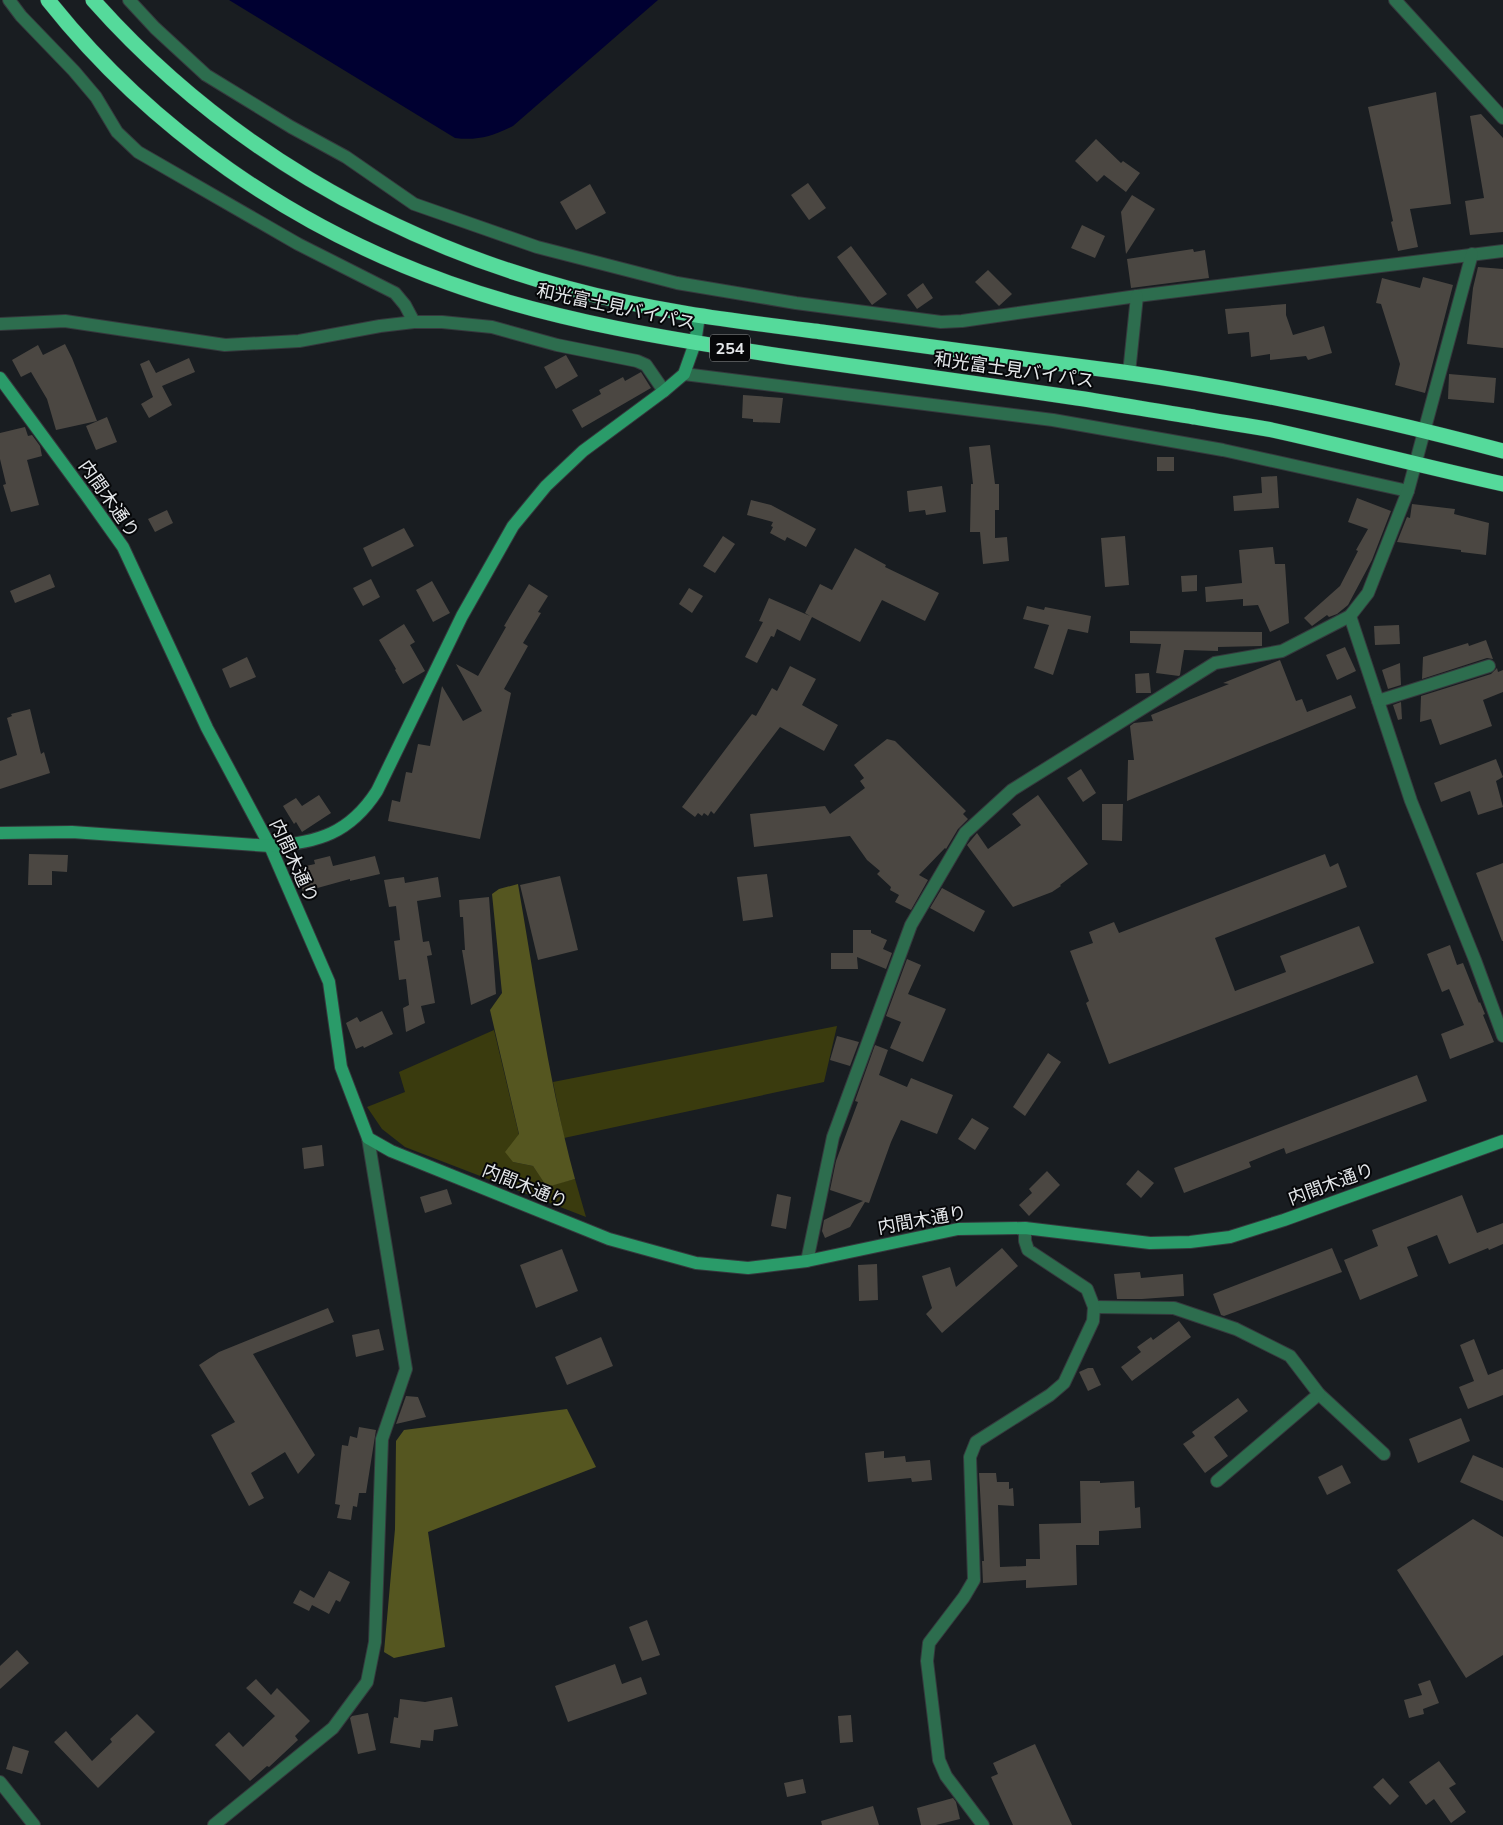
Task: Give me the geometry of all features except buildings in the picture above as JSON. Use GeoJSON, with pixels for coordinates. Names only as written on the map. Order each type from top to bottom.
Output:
{"type":"FeatureCollection","features":[{"type":"Feature","properties":{"kind":"highway","name":"和光富士見バイパス"},"geometry":{"type":"LineString","coordinates":[[48,0],[106,65],[182,134],[223,165],[265,193],[331,232],[400,264],[496,299],[579,320],[695,343],[1081,399],[1261,428],[1503,484]]}},
{"type":"Feature","properties":{"kind":"highway","name":"和光富士見バイパス"},"geometry":{"type":"LineString","coordinates":[[93,0],[150,59],[181,87],[228,125],[291,169],[357,207],[426,240],[513,272],[600,297],[662,311],[1221,386],[1425,430],[1503,451]]}},
{"type":"Feature","properties":{"kind":"street"},"geometry":{"type":"LineString","coordinates":[[9,0],[21,16],[74,71],[96,97],[117,132],[138,152],[298,244],[395,293],[405,305],[414,322]]}},
{"type":"Feature","properties":{"kind":"street"},"geometry":{"type":"LineString","coordinates":[[129,0],[155,28],[206,75],[346,157],[414,204],[537,248],[677,283],[796,303],[923,321],[962,321],[1137,296],[1503,251]]}},
{"type":"Feature","properties":{"kind":"street"},"geometry":{"type":"LineString","coordinates":[[1395,0],[1503,118]]}},
{"type":"Feature","properties":{"kind":"street"},"geometry":{"type":"LineString","coordinates":[[807,1261],[833,1136],[911,925],[965,834],[1012,790],[1214,663],[1282,651],[1350,616],[1368,593],[1408,491],[1472,254]]}},
{"type":"Feature","properties":{"kind":"street"},"geometry":{"type":"LineString","coordinates":[[1129,373],[1137,296]]}},
{"type":"Feature","properties":{"kind":"street"},"geometry":{"type":"LineString","coordinates":[[0,833],[72,832],[270,846],[299,844],[324,837],[350,823],[364,810],[384,779],[462,616],[513,526],[546,486],[583,451],[684,374],[695,343],[699,316]]}},
{"type":"Feature","properties":{"kind":"street"},"geometry":{"type":"LineString","coordinates":[[0,324],[65,321],[225,345],[299,341],[380,326],[414,322],[467,324],[492,327],[557,345],[637,361],[646,365],[664,391]]}},
{"type":"Feature","properties":{"kind":"street"},"geometry":{"type":"LineString","coordinates":[[684,374],[1053,420],[1223,450],[1408,491]]}},
{"type":"Feature","properties":{"kind":"street","name":"内間木通り"},"geometry":{"type":"LineString","coordinates":[[0,378],[123,547],[207,728],[270,846],[329,982],[341,1067],[368,1138],[391,1151],[609,1239],[696,1263],[748,1268],[807,1261],[958,1229],[1025,1228],[1150,1243],[1190,1242],[1230,1236],[1284,1220],[1503,1141]]}},
{"type":"Feature","properties":{"kind":"street"},"geometry":{"type":"LineString","coordinates":[[1350,616],[1411,801],[1475,960],[1503,1036]]}},
{"type":"Feature","properties":{"kind":"street"},"geometry":{"type":"LineString","coordinates":[[1378,701],[1489,666]]}},
{"type":"Feature","properties":{"kind":"street"},"geometry":{"type":"LineString","coordinates":[[214,1825],[333,1728],[367,1682],[375,1642],[382,1439],[406,1368],[368,1138]]}},
{"type":"Feature","properties":{"kind":"street"},"geometry":{"type":"LineString","coordinates":[[984,1825],[946,1776],[939,1760],[927,1661],[929,1643],[964,1597],[974,1580],[970,1457],[976,1442],[1050,1395],[1064,1383],[1093,1321],[1094,1307],[1087,1290],[1028,1250],[1025,1241],[1025,1228]]}},
{"type":"Feature","properties":{"kind":"street"},"geometry":{"type":"LineString","coordinates":[[1094,1307],[1174,1308],[1236,1329],[1290,1356],[1319,1394],[1384,1454]]}},
{"type":"Feature","properties":{"kind":"street"},"geometry":{"type":"LineString","coordinates":[[1217,1481],[1319,1394]]}},
{"type":"Feature","properties":{"kind":"street"},"geometry":{"type":"LineString","coordinates":[[0,1782],[34,1825]]}},
{"type":"Feature","properties":{"kind":"shaded area"},"geometry":{"type":"Polygon","coordinates":[[[229,0],[658,0],[513,126],[499,133],[471,139],[455,138],[229,0]]]}},
{"type":"Feature","properties":{"kind":"shaded area"},"geometry":{"type":"Polygon","coordinates":[[[518,884],[550,1069],[575,1179],[547,1187],[533,1166],[513,1162],[505,1152],[519,1134],[490,1010],[502,993],[492,894],[499,889],[518,884]]]}},
{"type":"Feature","properties":{"kind":"shaded area"},"geometry":{"type":"Polygon","coordinates":[[[837,1026],[824,1082],[564,1138],[553,1082],[837,1026]]]}},
{"type":"Feature","properties":{"kind":"shaded area"},"geometry":{"type":"Polygon","coordinates":[[[494,1030],[519,1135],[513,1162],[533,1166],[547,1186],[575,1179],[586,1217],[405,1147],[382,1129],[367,1107],[405,1092],[399,1072],[494,1030]]]}},
{"type":"Feature","properties":{"kind":"shaded area"},"geometry":{"type":"Polygon","coordinates":[[[567,1409],[596,1467],[428,1532],[445,1647],[394,1658],[384,1652],[395,1529],[396,1441],[404,1430],[567,1409]]]}}]}
